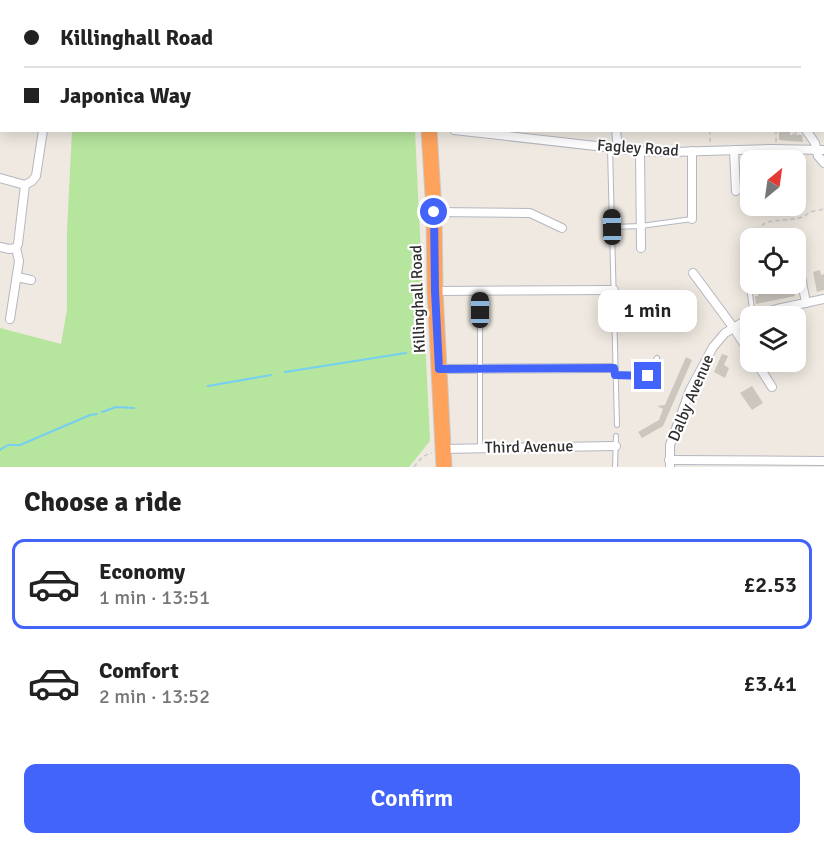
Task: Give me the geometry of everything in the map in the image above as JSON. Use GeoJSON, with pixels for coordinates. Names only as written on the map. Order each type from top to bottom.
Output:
{"type":"FeatureCollection","features":[{"type":"Feature","properties":{"kind":"highway","name":"Killinghall Road"},"geometry":{"type":"LineString","coordinates":[[429,132],[444,467]]}},
{"type":"Feature","properties":{"kind":"street"},"geometry":{"type":"LineString","coordinates":[[0,178],[25,185],[32,181],[36,176],[43,132]]}},
{"type":"Feature","properties":{"kind":"street","name":"Fagley Road"},"geometry":{"type":"LineString","coordinates":[[488,132],[640,151],[734,150],[766,153],[820,150]]}},
{"type":"Feature","properties":{"kind":"street"},"geometry":{"type":"LineString","coordinates":[[614,148],[616,132]]}},
{"type":"Feature","properties":{"kind":"street"},"geometry":{"type":"LineString","coordinates":[[808,132],[820,150],[824,163]]}},
{"type":"Feature","properties":{"kind":"street"},"geometry":{"type":"LineString","coordinates":[[734,150],[736,191]]}},
{"type":"Feature","properties":{"kind":"street"},"geometry":{"type":"LineString","coordinates":[[640,151],[641,248]]}},
{"type":"Feature","properties":{"kind":"street"},"geometry":{"type":"LineString","coordinates":[[692,151],[692,219]]}},
{"type":"Feature","properties":{"kind":"street"},"geometry":{"type":"LineString","coordinates":[[10,319],[19,261],[16,248],[25,185]]}},
{"type":"Feature","properties":{"kind":"street"},"geometry":{"type":"LineString","coordinates":[[434,212],[530,213],[562,228]]}},
{"type":"Feature","properties":{"kind":"street"},"geometry":{"type":"LineString","coordinates":[[0,247],[16,248]]}},
{"type":"Feature","properties":{"kind":"street"},"geometry":{"type":"LineString","coordinates":[[693,273],[740,338]]}},
{"type":"Feature","properties":{"kind":"street"},"geometry":{"type":"LineString","coordinates":[[17,277],[31,280]]}},
{"type":"Feature","properties":{"kind":"street"},"geometry":{"type":"LineString","coordinates":[[435,291],[614,290]]}},
{"type":"Feature","properties":{"kind":"street"},"geometry":{"type":"LineString","coordinates":[[804,294],[806,303]]}},
{"type":"Feature","properties":{"kind":"street","name":"Dalby Avenue"},"geometry":{"type":"LineString","coordinates":[[792,306],[824,299]]}},
{"type":"Feature","properties":{"kind":"street","name":"Dalby Avenue"},"geometry":{"type":"LineString","coordinates":[[670,463],[670,445],[690,390],[713,347],[725,333],[740,324]]}},
{"type":"Feature","properties":{"kind":"street"},"geometry":{"type":"LineString","coordinates":[[439,369],[615,372]]}},
{"type":"Feature","properties":{"kind":"street"},"geometry":{"type":"LineString","coordinates":[[762,372],[772,387]]}},
{"type":"Feature","properties":{"kind":"street","name":"Third Avenue"},"geometry":{"type":"LineString","coordinates":[[443,450],[616,441]]}},
{"type":"Feature","properties":{"kind":"street"},"geometry":{"type":"LineString","coordinates":[[670,463],[824,461]]}},
{"type":"Feature","properties":{"kind":"lane"},"geometry":{"type":"LineString","coordinates":[[614,148],[612,227],[617,425]]}},
{"type":"Feature","properties":{"kind":"lane"},"geometry":{"type":"LineString","coordinates":[[612,227],[641,226],[692,219]]}},
{"type":"Feature","properties":{"kind":"lane"},"geometry":{"type":"LineString","coordinates":[[480,291],[480,448]]}},
{"type":"Feature","properties":{"kind":"lane"},"geometry":{"type":"LineString","coordinates":[[615,372],[648,376],[657,358]]}},
{"type":"Feature","properties":{"kind":"lane"},"geometry":{"type":"LineString","coordinates":[[615,467],[616,441]]}},
{"type":"Feature","properties":{"kind":"path"},"geometry":{"type":"LineString","coordinates":[[710,132],[710,151]]}},
{"type":"Feature","properties":{"kind":"path"},"geometry":{"type":"LineString","coordinates":[[776,132],[776,143]]}},
{"type":"Feature","properties":{"kind":"path"},"geometry":{"type":"LineString","coordinates":[[791,143],[791,135],[796,134]]}},
{"type":"Feature","properties":{"kind":"path"},"geometry":{"type":"LineString","coordinates":[[759,228],[773,221],[804,217],[809,212],[824,210]]}},
{"type":"Feature","properties":{"kind":"path"},"geometry":{"type":"LineString","coordinates":[[414,467],[426,455],[443,450]]}},
{"type":"Feature","properties":{"kind":"green space"},"geometry":{"type":"Polygon","coordinates":[[[72,132],[415,132],[430,441],[409,467],[0,467],[0,328],[61,344],[67,309],[67,231],[72,132]]]}},
{"type":"Feature","properties":{"kind":"building"},"geometry":{"type":"Polygon","coordinates":[[[779,132],[790,132],[790,135],[802,135],[803,142],[779,140],[779,132]]]}},
{"type":"Feature","properties":{"kind":"building"},"geometry":{"type":"Polygon","coordinates":[[[820,270],[821,275],[824,274],[824,290],[817,292],[813,272],[820,270]]]}},
{"type":"Feature","properties":{"kind":"building"},"geometry":{"type":"Polygon","coordinates":[[[758,294],[794,294],[795,296],[756,304],[755,296],[758,294]]]}},
{"type":"Feature","properties":{"kind":"building"},"geometry":{"type":"Polygon","coordinates":[[[722,354],[728,356],[724,365],[729,368],[725,378],[714,372],[722,354]]]}},
{"type":"Feature","properties":{"kind":"building"},"geometry":{"type":"Polygon","coordinates":[[[686,357],[692,360],[663,426],[642,438],[638,432],[659,420],[663,409],[657,406],[665,405],[686,357]]]}},
{"type":"Feature","properties":{"kind":"building"},"geometry":{"type":"Polygon","coordinates":[[[752,386],[763,403],[752,410],[740,393],[752,386]]]}},
{"type":"Feature","properties":{"kind":"waterway"},"geometry":{"type":"LineString","coordinates":[[285,372],[406,353]]}},
{"type":"Feature","properties":{"kind":"waterway"},"geometry":{"type":"LineString","coordinates":[[208,386],[271,375]]}},
{"type":"Feature","properties":{"kind":"waterway"},"geometry":{"type":"LineString","coordinates":[[102,412],[116,407],[134,408]]}},
{"type":"Feature","properties":{"kind":"waterway"},"geometry":{"type":"LineString","coordinates":[[0,450],[8,445],[20,445],[97,414]]}},
{"type":"Feature","properties":{"kind":"route"},"geometry":{"type":"LineString","coordinates":[[434,212],[439,369],[614,368],[615,375],[648,376]]}}]}
